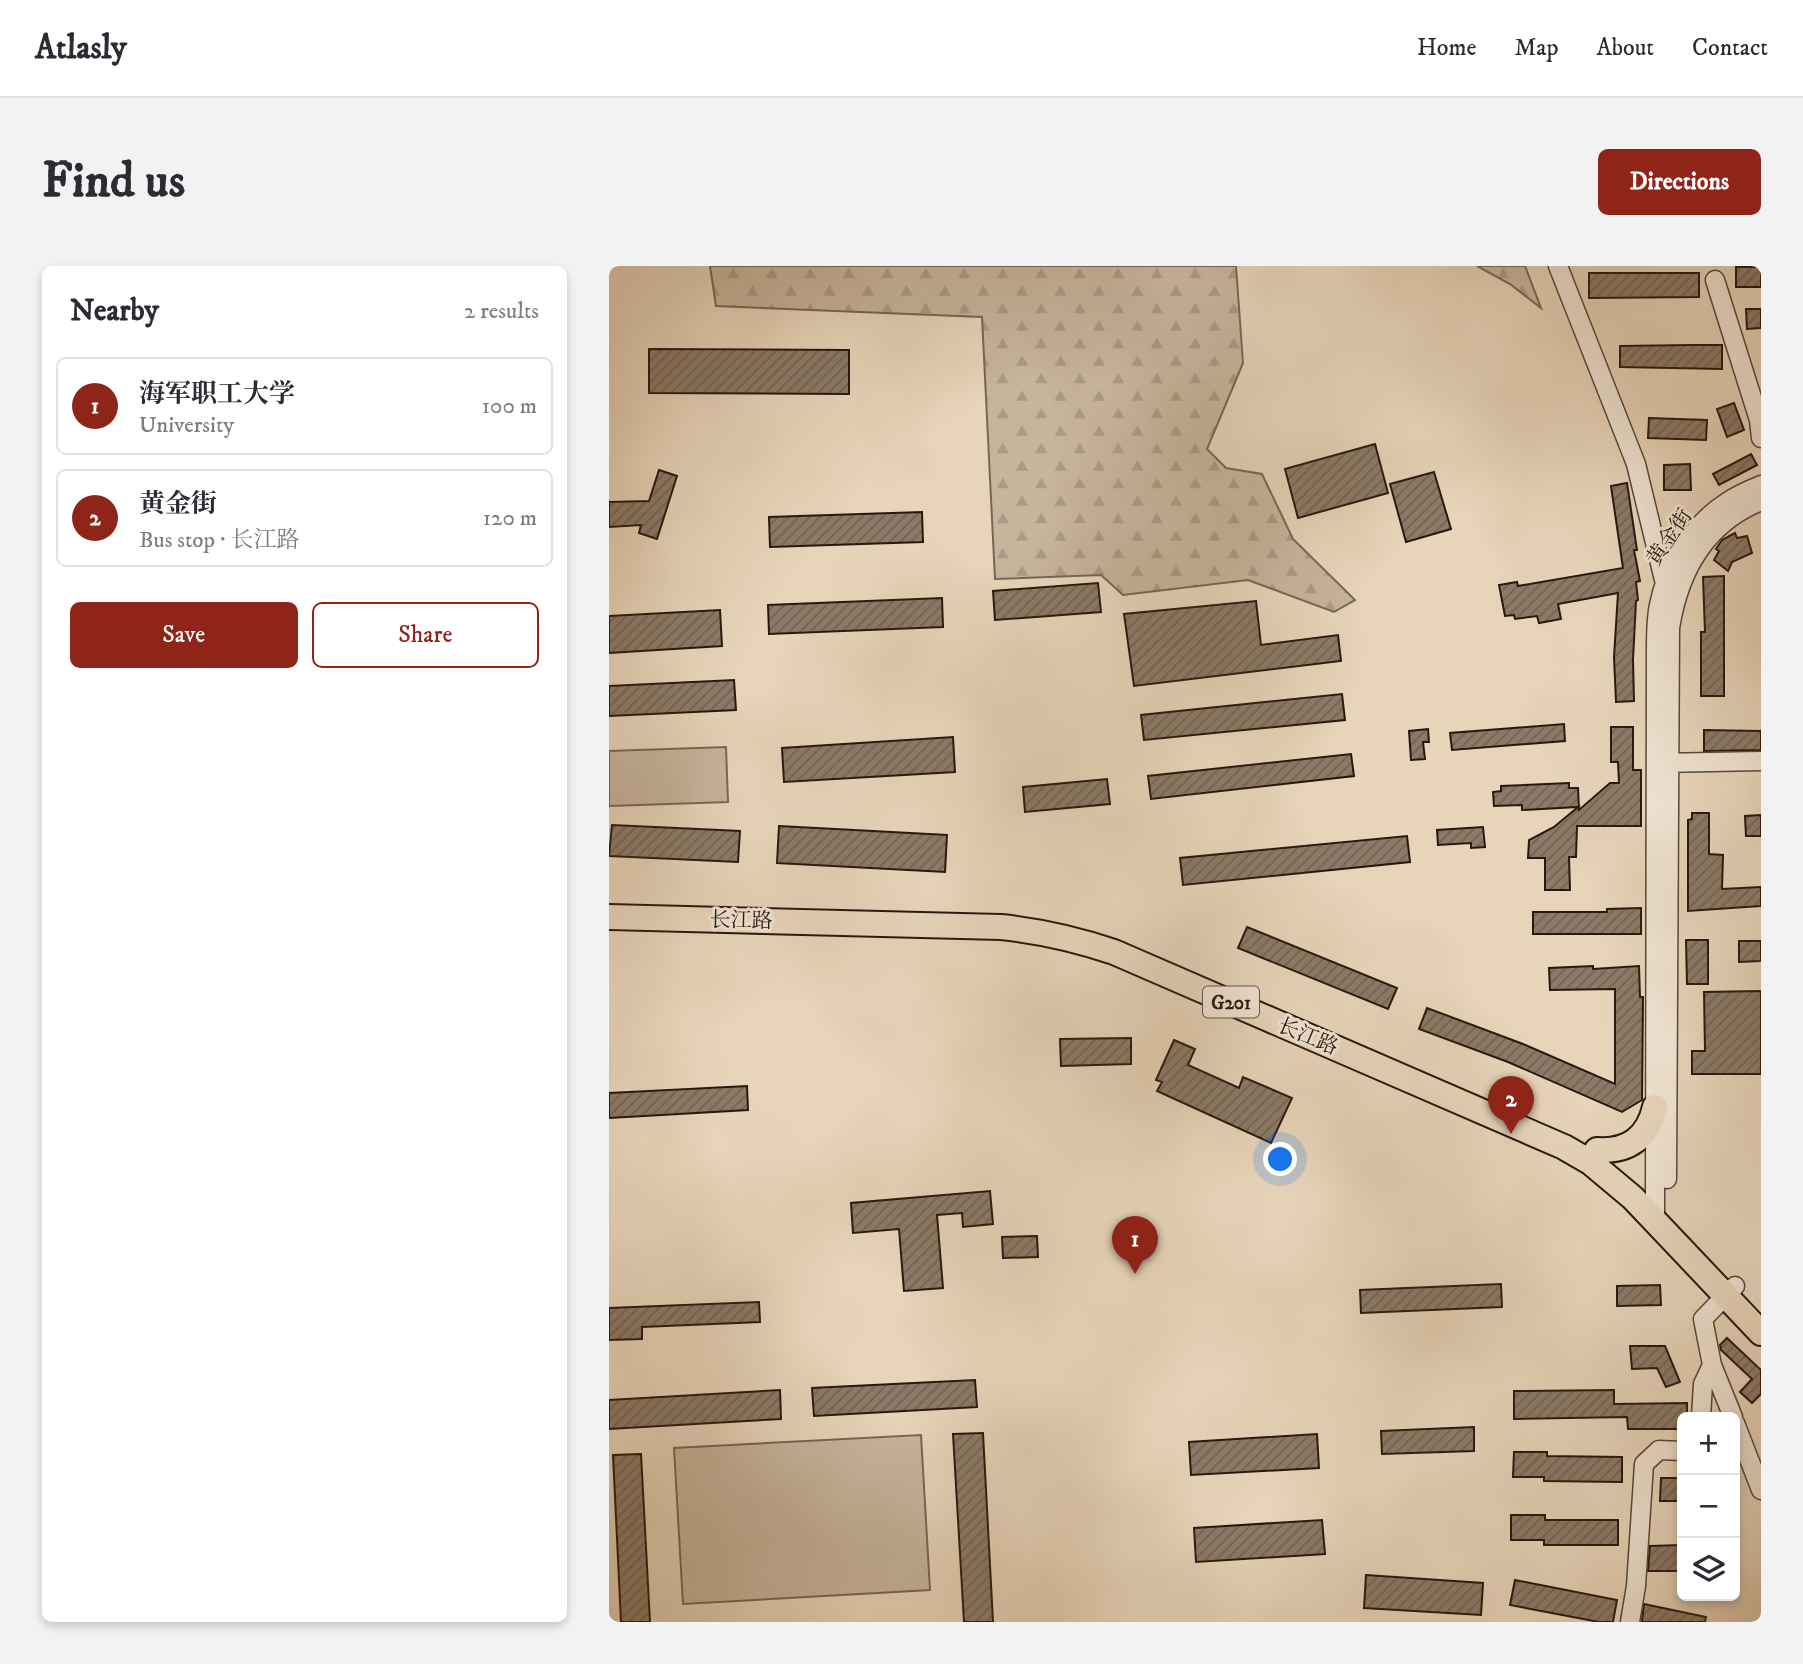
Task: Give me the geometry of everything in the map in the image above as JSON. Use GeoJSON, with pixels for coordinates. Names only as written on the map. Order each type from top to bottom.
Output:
{"type":"FeatureCollection","features":[{"type":"Feature","properties":{"kind":"highway","name":"长江路"},"geometry":{"type":"LineString","coordinates":[[609,902],[1001,913],[1041,917],[1081,926],[1131,944],[1569,1134],[1597,1150],[1619,1166],[1730,1291],[1761,1333]]}},
{"type":"Feature","properties":{"kind":"highway","name":"长江路"},"geometry":{"type":"LineString","coordinates":[[609,917],[1001,927],[1077,939],[1114,952],[1564,1147],[1590,1161],[1659,1212]]}},
{"type":"Feature","properties":{"kind":"highway"},"geometry":{"type":"LineString","coordinates":[[1597,1150],[1612,1151],[1637,1141],[1646,1133],[1655,1107]]}},
{"type":"Feature","properties":{"kind":"highway","name":"长江路"},"geometry":{"type":"LineString","coordinates":[[1730,1291],[1761,1313]]}},
{"type":"Feature","properties":{"kind":"street"},"geometry":{"type":"LineString","coordinates":[[1558,266],[1636,464],[1672,587]]}},
{"type":"Feature","properties":{"kind":"street"},"geometry":{"type":"LineString","coordinates":[[1715,280],[1759,420],[1761,438]]}},
{"type":"Feature","properties":{"kind":"street","name":"黄金街"},"geometry":{"type":"LineString","coordinates":[[1659,1212],[1655,1107],[1662,763],[1672,587],[1682,551],[1707,519],[1725,503],[1761,485]]}},
{"type":"Feature","properties":{"kind":"street","name":"黄金街"},"geometry":{"type":"LineString","coordinates":[[1672,587],[1714,530],[1729,517],[1761,501]]}},
{"type":"Feature","properties":{"kind":"street"},"geometry":{"type":"LineString","coordinates":[[1662,763],[1761,761]]}},
{"type":"Feature","properties":{"kind":"street","name":"黄金街"},"geometry":{"type":"LineString","coordinates":[[1659,1212],[1662,763]]}},
{"type":"Feature","properties":{"kind":"street"},"geometry":{"type":"LineString","coordinates":[[1730,1291],[1703,1319],[1712,1365],[1731,1412]]}},
{"type":"Feature","properties":{"kind":"street"},"geometry":{"type":"LineString","coordinates":[[1701,1412],[1703,1384],[1712,1365]]}},
{"type":"Feature","properties":{"kind":"street"},"geometry":{"type":"LineString","coordinates":[[1740,1436],[1761,1490]]}},
{"type":"Feature","properties":{"kind":"street"},"geometry":{"type":"LineString","coordinates":[[1630,1622],[1637,1573],[1644,1464],[1660,1450],[1677,1451]]}},
{"type":"Feature","properties":{"kind":"green space"},"geometry":{"type":"Polygon","coordinates":[[[710,266],[1236,266],[1243,363],[1207,449],[1226,468],[1262,474],[1293,539],[1355,600],[1334,612],[1248,580],[1123,595],[1101,575],[995,579],[982,317],[716,306],[710,266]]]}},
{"type":"Feature","properties":{"kind":"green space"},"geometry":{"type":"Polygon","coordinates":[[[1477,266],[1525,266],[1541,308],[1510,284],[1477,266]]]}},
{"type":"Feature","properties":{"kind":"green space"},"geometry":{"type":"Polygon","coordinates":[[[726,747],[728,802],[609,806],[609,751],[726,747]]]}},
{"type":"Feature","properties":{"kind":"green space"},"geometry":{"type":"Polygon","coordinates":[[[921,1435],[930,1590],[683,1604],[674,1448],[921,1435]]]}},
{"type":"Feature","properties":{"kind":"building"},"geometry":{"type":"Polygon","coordinates":[[[1736,267],[1761,267],[1761,287],[1736,287],[1736,267]]]}},
{"type":"Feature","properties":{"kind":"building"},"geometry":{"type":"Polygon","coordinates":[[[1589,273],[1699,273],[1699,297],[1589,298],[1589,273]]]}},
{"type":"Feature","properties":{"kind":"building"},"geometry":{"type":"Polygon","coordinates":[[[1746,309],[1761,309],[1761,328],[1747,329],[1746,309]]]}},
{"type":"Feature","properties":{"kind":"building"},"geometry":{"type":"Polygon","coordinates":[[[1722,345],[1722,369],[1620,367],[1620,346],[1722,345]]]}},
{"type":"Feature","properties":{"kind":"building"},"geometry":{"type":"Polygon","coordinates":[[[649,349],[849,350],[849,394],[649,393],[649,349]]]}},
{"type":"Feature","properties":{"kind":"building"},"geometry":{"type":"Polygon","coordinates":[[[1734,403],[1744,430],[1727,437],[1717,409],[1734,403]]]}},
{"type":"Feature","properties":{"kind":"building"},"geometry":{"type":"Polygon","coordinates":[[[1649,418],[1707,420],[1706,440],[1648,438],[1649,418]]]}},
{"type":"Feature","properties":{"kind":"building"},"geometry":{"type":"Polygon","coordinates":[[[1375,444],[1388,493],[1298,518],[1285,469],[1375,444]]]}},
{"type":"Feature","properties":{"kind":"building"},"geometry":{"type":"Polygon","coordinates":[[[1751,454],[1757,465],[1719,485],[1713,474],[1751,454]]]}},
{"type":"Feature","properties":{"kind":"building"},"geometry":{"type":"Polygon","coordinates":[[[1690,464],[1691,490],[1664,490],[1664,465],[1690,464]]]}},
{"type":"Feature","properties":{"kind":"building"},"geometry":{"type":"Polygon","coordinates":[[[659,470],[677,476],[657,539],[639,533],[641,525],[609,527],[609,502],[649,501],[659,470]]]}},
{"type":"Feature","properties":{"kind":"building"},"geometry":{"type":"Polygon","coordinates":[[[1434,472],[1451,529],[1406,542],[1390,484],[1434,472]]]}},
{"type":"Feature","properties":{"kind":"building"},"geometry":{"type":"Polygon","coordinates":[[[1627,483],[1640,581],[1636,582],[1638,600],[1633,660],[1634,701],[1616,702],[1614,657],[1618,593],[1558,604],[1561,619],[1539,623],[1537,616],[1515,619],[1514,615],[1505,616],[1499,585],[1517,582],[1518,586],[1623,568],[1611,486],[1627,483]]]}},
{"type":"Feature","properties":{"kind":"building"},"geometry":{"type":"Polygon","coordinates":[[[922,512],[923,542],[770,547],[769,517],[922,512]]]}},
{"type":"Feature","properties":{"kind":"building"},"geometry":{"type":"Polygon","coordinates":[[[1735,533],[1737,538],[1747,536],[1752,553],[1732,562],[1728,571],[1714,560],[1719,551],[1716,549],[1722,540],[1735,533]]]}},
{"type":"Feature","properties":{"kind":"building"},"geometry":{"type":"Polygon","coordinates":[[[1724,576],[1724,696],[1701,696],[1701,632],[1705,632],[1703,577],[1724,576]]]}},
{"type":"Feature","properties":{"kind":"building"},"geometry":{"type":"Polygon","coordinates":[[[1098,583],[1101,612],[995,620],[993,591],[1098,583]]]}},
{"type":"Feature","properties":{"kind":"building"},"geometry":{"type":"Polygon","coordinates":[[[942,598],[943,627],[769,634],[768,605],[942,598]]]}},
{"type":"Feature","properties":{"kind":"building"},"geometry":{"type":"Polygon","coordinates":[[[1256,601],[1261,645],[1338,635],[1341,661],[1134,686],[1124,614],[1256,601]]]}},
{"type":"Feature","properties":{"kind":"building"},"geometry":{"type":"Polygon","coordinates":[[[720,610],[722,646],[609,653],[609,616],[720,610]]]}},
{"type":"Feature","properties":{"kind":"building"},"geometry":{"type":"Polygon","coordinates":[[[734,680],[736,710],[609,716],[609,686],[734,680]]]}},
{"type":"Feature","properties":{"kind":"building"},"geometry":{"type":"Polygon","coordinates":[[[1342,694],[1345,720],[1144,740],[1141,715],[1342,694]]]}},
{"type":"Feature","properties":{"kind":"building"},"geometry":{"type":"Polygon","coordinates":[[[1564,724],[1565,741],[1452,750],[1450,733],[1564,724]]]}},
{"type":"Feature","properties":{"kind":"building"},"geometry":{"type":"Polygon","coordinates":[[[1611,727],[1633,727],[1633,770],[1641,770],[1641,826],[1577,826],[1576,857],[1569,857],[1570,890],[1545,890],[1545,858],[1528,858],[1529,840],[1554,827],[1578,807],[1522,810],[1522,805],[1494,806],[1493,792],[1501,791],[1501,786],[1569,783],[1569,788],[1578,788],[1579,810],[1610,783],[1619,783],[1618,762],[1611,762],[1611,727]]]}},
{"type":"Feature","properties":{"kind":"building"},"geometry":{"type":"Polygon","coordinates":[[[1428,729],[1429,742],[1423,742],[1425,759],[1411,760],[1409,731],[1428,729]]]}},
{"type":"Feature","properties":{"kind":"building"},"geometry":{"type":"Polygon","coordinates":[[[1704,730],[1761,731],[1761,750],[1704,751],[1704,730]]]}},
{"type":"Feature","properties":{"kind":"building"},"geometry":{"type":"Polygon","coordinates":[[[953,737],[955,772],[784,782],[782,748],[953,737]]]}},
{"type":"Feature","properties":{"kind":"building"},"geometry":{"type":"Polygon","coordinates":[[[1351,754],[1354,776],[1151,799],[1148,776],[1351,754]]]}},
{"type":"Feature","properties":{"kind":"building"},"geometry":{"type":"Polygon","coordinates":[[[1107,779],[1110,804],[1025,812],[1023,787],[1107,779]]]}},
{"type":"Feature","properties":{"kind":"building"},"geometry":{"type":"Polygon","coordinates":[[[1692,813],[1709,813],[1709,854],[1723,855],[1722,889],[1761,887],[1761,906],[1688,911],[1688,820],[1692,819],[1692,813]]]}},
{"type":"Feature","properties":{"kind":"building"},"geometry":{"type":"Polygon","coordinates":[[[1761,815],[1761,836],[1746,836],[1745,816],[1761,815]]]}},
{"type":"Feature","properties":{"kind":"building"},"geometry":{"type":"Polygon","coordinates":[[[612,825],[740,831],[738,862],[609,856],[612,825]]]}},
{"type":"Feature","properties":{"kind":"building"},"geometry":{"type":"Polygon","coordinates":[[[779,826],[947,835],[945,872],[777,863],[779,826]]]}},
{"type":"Feature","properties":{"kind":"building"},"geometry":{"type":"Polygon","coordinates":[[[1483,827],[1485,847],[1471,848],[1471,843],[1438,845],[1437,830],[1483,827]]]}},
{"type":"Feature","properties":{"kind":"building"},"geometry":{"type":"Polygon","coordinates":[[[1407,836],[1410,862],[1183,885],[1180,858],[1407,836]]]}},
{"type":"Feature","properties":{"kind":"building"},"geometry":{"type":"Polygon","coordinates":[[[1641,908],[1641,934],[1533,934],[1533,912],[1607,912],[1607,909],[1641,908]]]}},
{"type":"Feature","properties":{"kind":"building"},"geometry":{"type":"Polygon","coordinates":[[[1247,927],[1397,988],[1388,1009],[1238,948],[1247,927]]]}},
{"type":"Feature","properties":{"kind":"building"},"geometry":{"type":"Polygon","coordinates":[[[1686,940],[1708,940],[1708,984],[1687,984],[1686,940]]]}},
{"type":"Feature","properties":{"kind":"building"},"geometry":{"type":"Polygon","coordinates":[[[1739,941],[1761,941],[1761,961],[1739,962],[1739,941]]]}},
{"type":"Feature","properties":{"kind":"building"},"geometry":{"type":"Polygon","coordinates":[[[1593,966],[1593,969],[1639,966],[1640,997],[1643,997],[1642,1100],[1622,1112],[1508,1062],[1419,1029],[1427,1008],[1523,1044],[1615,1084],[1615,989],[1550,990],[1549,968],[1593,966]]]}},
{"type":"Feature","properties":{"kind":"building"},"geometry":{"type":"Polygon","coordinates":[[[1761,991],[1761,1074],[1692,1074],[1692,1051],[1705,1051],[1704,992],[1761,991]]]}},
{"type":"Feature","properties":{"kind":"building"},"geometry":{"type":"Polygon","coordinates":[[[1131,1038],[1131,1064],[1061,1066],[1060,1039],[1131,1038]]]}},
{"type":"Feature","properties":{"kind":"building"},"geometry":{"type":"Polygon","coordinates":[[[1174,1040],[1195,1049],[1188,1065],[1239,1088],[1243,1077],[1292,1098],[1271,1143],[1157,1091],[1162,1082],[1156,1080],[1174,1040]]]}},
{"type":"Feature","properties":{"kind":"building"},"geometry":{"type":"Polygon","coordinates":[[[747,1086],[748,1110],[609,1118],[609,1093],[747,1086]]]}},
{"type":"Feature","properties":{"kind":"building"},"geometry":{"type":"Polygon","coordinates":[[[990,1191],[993,1224],[963,1227],[962,1213],[937,1215],[943,1288],[904,1291],[899,1229],[853,1233],[851,1203],[990,1191]]]}},
{"type":"Feature","properties":{"kind":"building"},"geometry":{"type":"Polygon","coordinates":[[[1037,1236],[1038,1257],[1003,1258],[1002,1237],[1037,1236]]]}},
{"type":"Feature","properties":{"kind":"building"},"geometry":{"type":"Polygon","coordinates":[[[1501,1284],[1502,1307],[1361,1313],[1360,1290],[1501,1284]]]}},
{"type":"Feature","properties":{"kind":"building"},"geometry":{"type":"Polygon","coordinates":[[[1660,1285],[1661,1305],[1617,1306],[1617,1286],[1660,1285]]]}},
{"type":"Feature","properties":{"kind":"building"},"geometry":{"type":"Polygon","coordinates":[[[759,1302],[760,1322],[642,1327],[642,1339],[609,1340],[609,1308],[759,1302]]]}},
{"type":"Feature","properties":{"kind":"building"},"geometry":{"type":"Polygon","coordinates":[[[1727,1338],[1761,1370],[1761,1394],[1752,1403],[1740,1392],[1752,1379],[1721,1350],[1720,1345],[1727,1338]]]}},
{"type":"Feature","properties":{"kind":"building"},"geometry":{"type":"Polygon","coordinates":[[[1630,1346],[1665,1346],[1680,1382],[1666,1387],[1657,1368],[1632,1369],[1630,1346]]]}},
{"type":"Feature","properties":{"kind":"building"},"geometry":{"type":"Polygon","coordinates":[[[975,1380],[977,1407],[814,1416],[812,1388],[975,1380]]]}},
{"type":"Feature","properties":{"kind":"building"},"geometry":{"type":"Polygon","coordinates":[[[780,1390],[781,1419],[609,1429],[609,1400],[780,1390]]]}},
{"type":"Feature","properties":{"kind":"building"},"geometry":{"type":"Polygon","coordinates":[[[1614,1390],[1614,1404],[1687,1403],[1687,1412],[1677,1412],[1677,1429],[1628,1429],[1627,1417],[1514,1419],[1514,1391],[1614,1390]]]}},
{"type":"Feature","properties":{"kind":"building"},"geometry":{"type":"Polygon","coordinates":[[[1474,1427],[1474,1451],[1382,1454],[1381,1431],[1474,1427]]]}},
{"type":"Feature","properties":{"kind":"building"},"geometry":{"type":"Polygon","coordinates":[[[983,1433],[993,1622],[964,1622],[953,1434],[983,1433]]]}},
{"type":"Feature","properties":{"kind":"building"},"geometry":{"type":"Polygon","coordinates":[[[1317,1434],[1319,1468],[1191,1475],[1189,1442],[1317,1434]]]}},
{"type":"Feature","properties":{"kind":"building"},"geometry":{"type":"Polygon","coordinates":[[[1514,1452],[1547,1452],[1547,1456],[1622,1457],[1622,1482],[1544,1481],[1544,1477],[1513,1477],[1514,1452]]]}},
{"type":"Feature","properties":{"kind":"building"},"geometry":{"type":"Polygon","coordinates":[[[641,1454],[650,1622],[621,1622],[613,1455],[641,1454]]]}},
{"type":"Feature","properties":{"kind":"building"},"geometry":{"type":"Polygon","coordinates":[[[1661,1478],[1677,1478],[1677,1501],[1660,1501],[1661,1478]]]}},
{"type":"Feature","properties":{"kind":"building"},"geometry":{"type":"Polygon","coordinates":[[[1511,1515],[1545,1515],[1545,1520],[1618,1520],[1618,1545],[1544,1545],[1544,1540],[1511,1540],[1511,1515]]]}},
{"type":"Feature","properties":{"kind":"building"},"geometry":{"type":"Polygon","coordinates":[[[1322,1520],[1325,1554],[1196,1562],[1194,1528],[1322,1520]]]}},
{"type":"Feature","properties":{"kind":"building"},"geometry":{"type":"Polygon","coordinates":[[[1677,1545],[1677,1571],[1648,1571],[1650,1546],[1677,1545]]]}},
{"type":"Feature","properties":{"kind":"building"},"geometry":{"type":"Polygon","coordinates":[[[1366,1575],[1483,1583],[1481,1615],[1364,1608],[1366,1575]]]}},
{"type":"Feature","properties":{"kind":"building"},"geometry":{"type":"Polygon","coordinates":[[[1515,1580],[1617,1600],[1613,1622],[1599,1622],[1510,1605],[1515,1580]]]}},
{"type":"Feature","properties":{"kind":"building"},"geometry":{"type":"Polygon","coordinates":[[[1644,1604],[1706,1617],[1705,1622],[1642,1622],[1644,1604]]]}},
{"type":"Feature","properties":{"kind":"place","name":"黄金街"},"geometry":{"type":"Point","coordinates":[1511,1134]}},
{"type":"Feature","properties":{"kind":"place","name":"海军职工大学"},"geometry":{"type":"Point","coordinates":[1135,1274]}}]}
